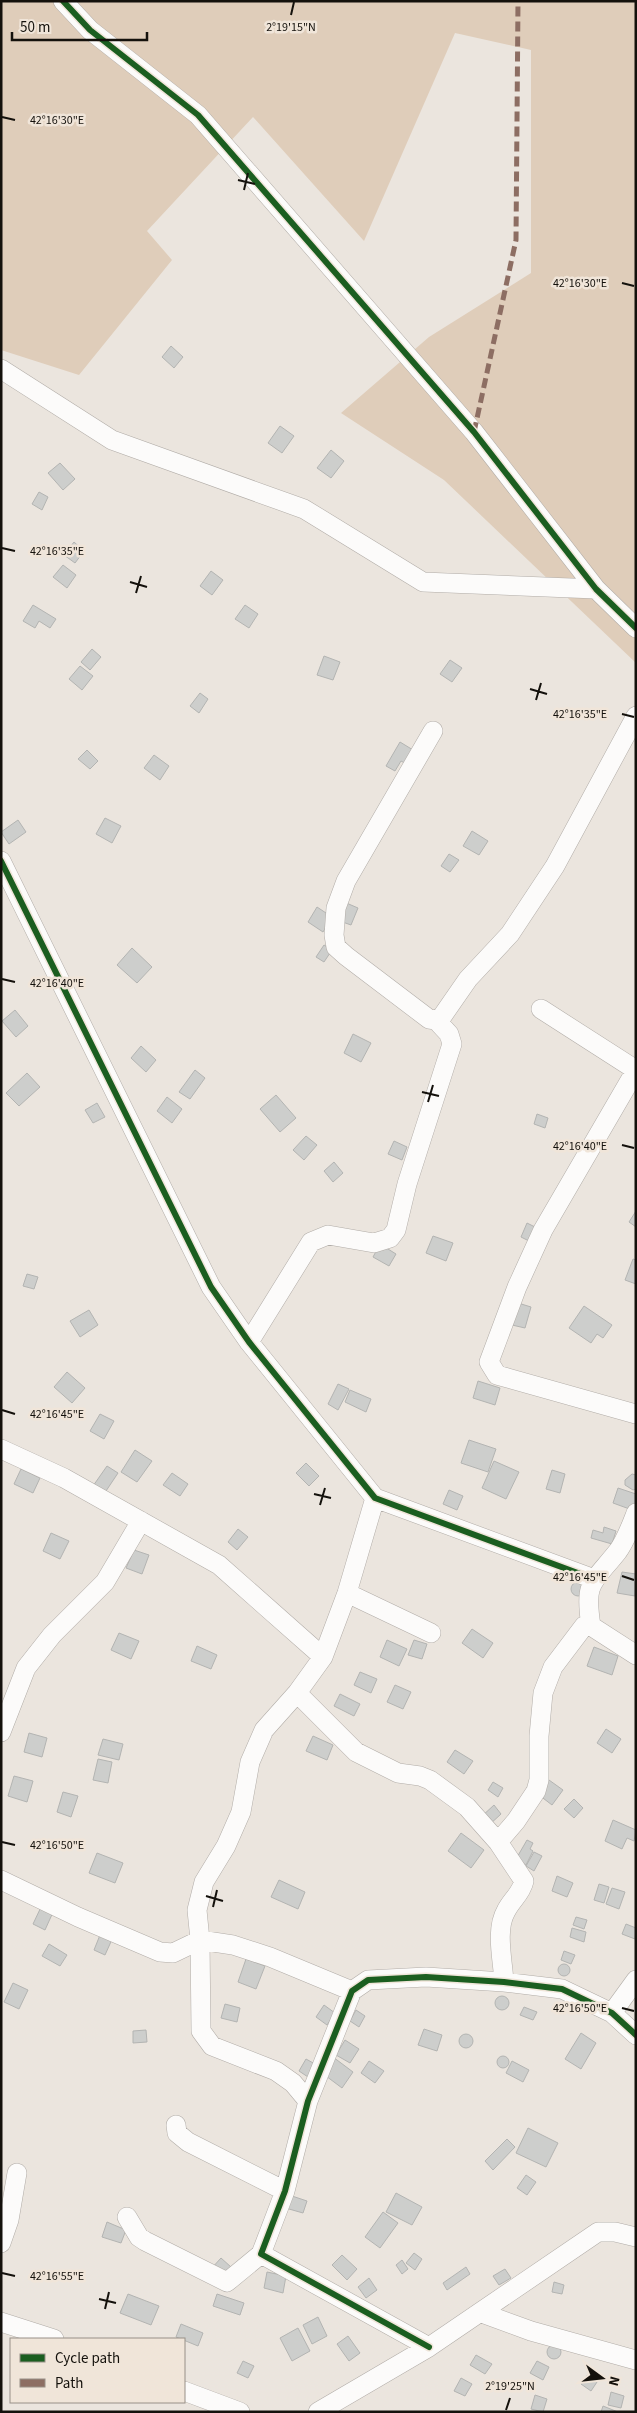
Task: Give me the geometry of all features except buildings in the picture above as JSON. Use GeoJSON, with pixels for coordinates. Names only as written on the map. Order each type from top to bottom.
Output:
{"type":"FeatureCollection","features":[{"type":"Feature","properties":{"kind":"street"},"geometry":{"type":"LineString","coordinates":[[63,1],[90,30],[198,115],[474,432],[596,590],[636,628]]}},
{"type":"Feature","properties":{"kind":"street"},"geometry":{"type":"LineString","coordinates":[[1,368],[112,440],[304,509],[423,582],[596,590]]}},
{"type":"Feature","properties":{"kind":"street"},"geometry":{"type":"LineString","coordinates":[[433,731],[346,881],[336,908],[334,935],[336,947],[346,956],[429,1019],[436,1020],[441,1018],[468,979],[510,934],[555,866],[636,716]]}},
{"type":"Feature","properties":{"kind":"street"},"geometry":{"type":"LineString","coordinates":[[1,861],[212,1287],[249,1342],[375,1498],[594,1578]]}},
{"type":"Feature","properties":{"kind":"street"},"geometry":{"type":"LineString","coordinates":[[541,1009],[636,1070],[543,1230],[518,1287],[489,1362],[497,1375],[636,1414]]}},
{"type":"Feature","properties":{"kind":"street"},"geometry":{"type":"LineString","coordinates":[[249,1342],[311,1242],[328,1235],[374,1243],[390,1238],[396,1230],[406,1184],[452,1044],[449,1034],[436,1020]]}},
{"type":"Feature","properties":{"kind":"street"},"geometry":{"type":"LineString","coordinates":[[1,1449],[64,1478],[219,1565],[323,1657]]}},
{"type":"Feature","properties":{"kind":"street"},"geometry":{"type":"LineString","coordinates":[[308,2101],[293,2083],[276,2071],[212,2046],[201,2031],[200,1940],[197,1910],[204,1882],[226,1846],[241,1812],[250,1762],[264,1730],[297,1693],[323,1657],[347,1593],[375,1498]]}},
{"type":"Feature","properties":{"kind":"street"},"geometry":{"type":"LineString","coordinates":[[591,1626],[588,1592],[594,1578],[617,1552],[627,1535],[636,1513]]}},
{"type":"Feature","properties":{"kind":"street"},"geometry":{"type":"LineString","coordinates":[[1,1732],[26,1668],[52,1635],[105,1582],[141,1522]]}},
{"type":"Feature","properties":{"kind":"street"},"geometry":{"type":"LineString","coordinates":[[347,1593],[431,1633]]}},
{"type":"Feature","properties":{"kind":"street"},"geometry":{"type":"LineString","coordinates":[[498,1842],[516,1821],[536,1791],[539,1780],[539,1736],[543,1693],[553,1667],[584,1626],[591,1626],[636,1655]]}},
{"type":"Feature","properties":{"kind":"street"},"geometry":{"type":"LineString","coordinates":[[297,1693],[356,1752],[398,1773],[420,1776],[430,1780],[467,1807],[498,1842],[524,1881],[522,1891],[506,1910],[502,1921],[504,1982]]}},
{"type":"Feature","properties":{"kind":"street"},"geometry":{"type":"LineString","coordinates":[[1,1880],[78,1917],[160,1952],[173,1953],[200,1940],[233,1945],[270,1957],[352,1991]]}},
{"type":"Feature","properties":{"kind":"street"},"geometry":{"type":"LineString","coordinates":[[127,2217],[139,2237],[227,2282],[261,2254],[285,2191],[308,2101],[352,1991],[368,1980],[426,1977],[504,1982],[562,1989],[612,2013],[636,2035]]}},
{"type":"Feature","properties":{"kind":"street"},"geometry":{"type":"LineString","coordinates":[[612,2013],[636,1980]]}},
{"type":"Feature","properties":{"kind":"street"},"geometry":{"type":"LineString","coordinates":[[176,2125],[177,2133],[188,2142],[285,2191]]}},
{"type":"Feature","properties":{"kind":"street"},"geometry":{"type":"LineString","coordinates":[[1,2242],[9,2220],[17,2173]]}},
{"type":"Feature","properties":{"kind":"street"},"geometry":{"type":"LineString","coordinates":[[318,2412],[429,2347],[482,2313],[598,2232],[615,2232],[636,2237]]}},
{"type":"Feature","properties":{"kind":"street"},"geometry":{"type":"LineString","coordinates":[[261,2254],[429,2347]]}},
{"type":"Feature","properties":{"kind":"street"},"geometry":{"type":"LineString","coordinates":[[482,2313],[531,2331],[636,2360]]}},
{"type":"Feature","properties":{"kind":"street"},"geometry":{"type":"LineString","coordinates":[[1,2322],[51,2338]]}},
{"type":"Feature","properties":{"kind":"street"},"geometry":{"type":"LineString","coordinates":[[185,2391],[240,2412]]}},
{"type":"Feature","properties":{"kind":"shaded area"},"geometry":{"type":"Polygon","coordinates":[[[1,1],[636,1],[636,663],[444,480],[341,413],[429,337],[531,273],[531,50],[455,33],[364,241],[253,117],[147,231],[172,260],[79,375],[1,350],[1,1]]]}},
{"type":"Feature","properties":{"kind":"marked path"},"geometry":{"type":"LineString","coordinates":[[474,432],[516,240],[518,1]]}},
{"type":"Feature","properties":{"kind":"cycle path"},"geometry":{"type":"LineString","coordinates":[[63,1],[90,30],[198,115],[474,432],[596,589],[636,628]]}},
{"type":"Feature","properties":{"kind":"cycle path"},"geometry":{"type":"LineString","coordinates":[[1,861],[211,1287],[249,1342],[375,1498],[594,1579]]}},
{"type":"Feature","properties":{"kind":"cycle path"},"geometry":{"type":"LineString","coordinates":[[429,2347],[261,2254],[285,2191],[308,2101],[352,1991],[368,1980],[426,1977],[504,1982],[562,1989],[612,2013],[636,2035]]}}]}
